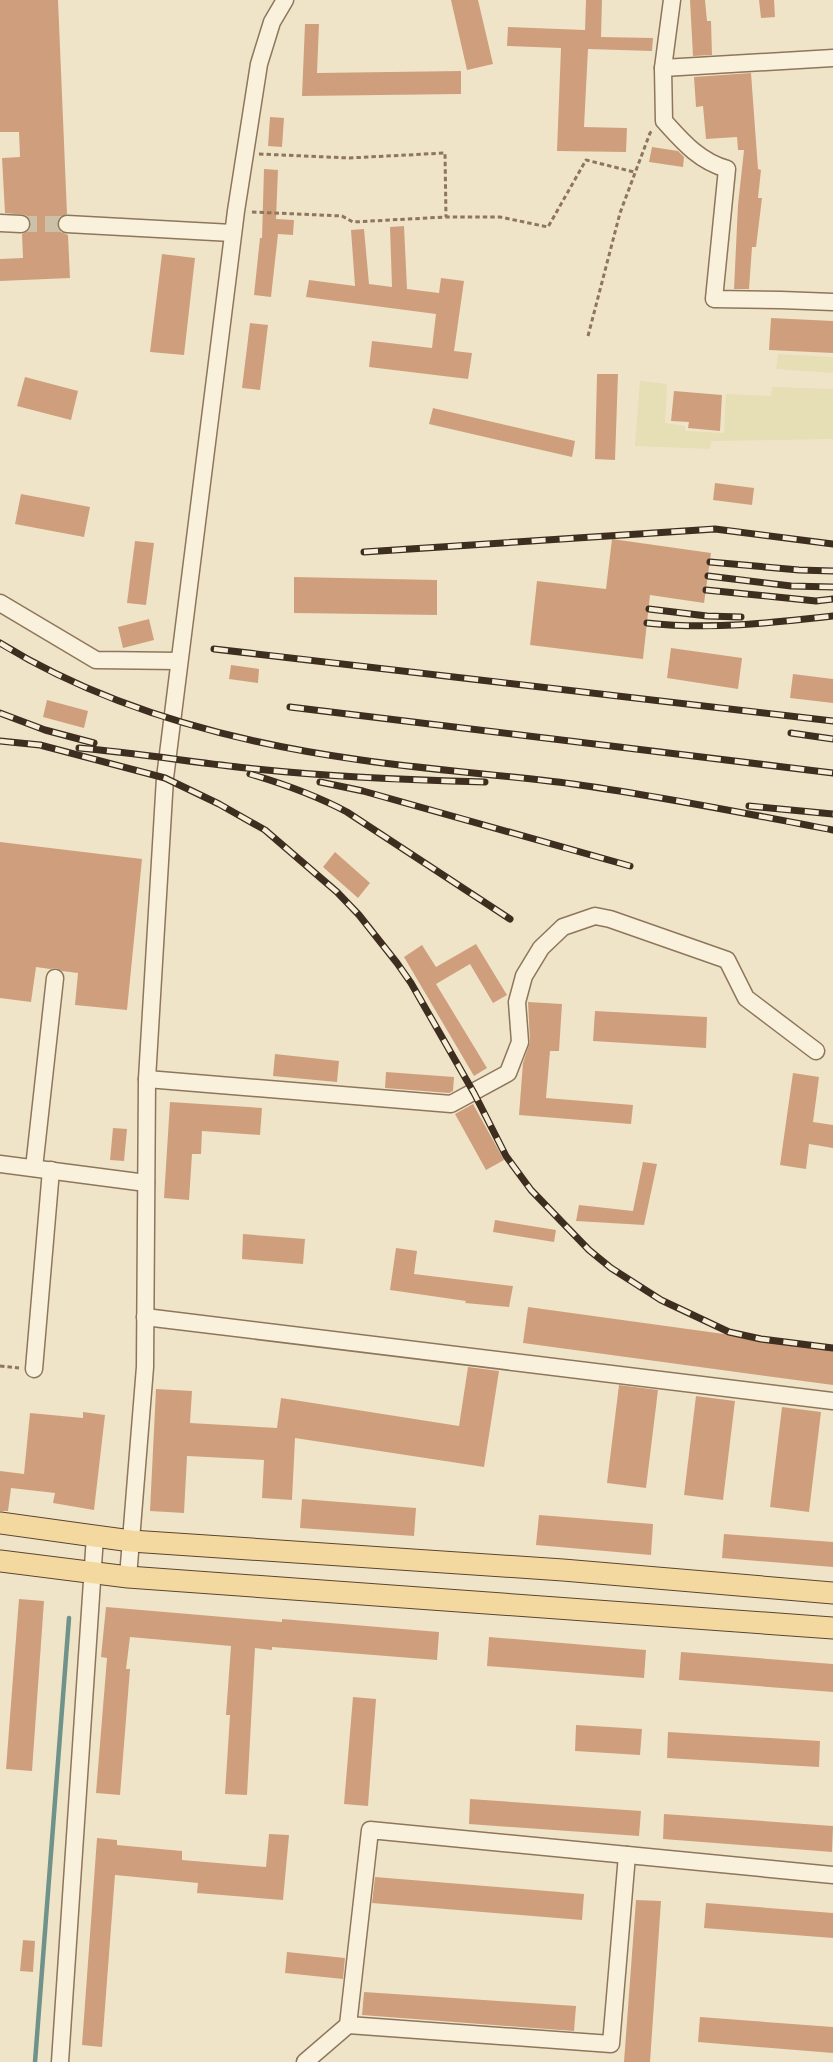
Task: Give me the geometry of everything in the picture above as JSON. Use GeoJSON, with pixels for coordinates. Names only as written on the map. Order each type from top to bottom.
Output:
{"type":"FeatureCollection","features":[{"type":"Feature","properties":{"kind":"main road"},"geometry":{"type":"LineString","coordinates":[[0,1523],[131,1541],[551,1569],[833,1593]]}},
{"type":"Feature","properties":{"kind":"main road"},"geometry":{"type":"LineString","coordinates":[[0,1561],[128,1577],[833,1628]]}},
{"type":"Feature","properties":{"kind":"street"},"geometry":{"type":"LineString","coordinates":[[128,1577],[143,1411],[147,1079],[162,813],[232,233],[260,64],[272,22],[285,0]]}},
{"type":"Feature","properties":{"kind":"street"},"geometry":{"type":"LineString","coordinates":[[672,0],[663,68],[664,121],[695,154],[712,165],[726,169],[714,300],[833,303]]}},
{"type":"Feature","properties":{"kind":"street"},"geometry":{"type":"LineString","coordinates":[[663,68],[833,58]]}},
{"type":"Feature","properties":{"kind":"street"},"geometry":{"type":"LineString","coordinates":[[0,223],[21,224]]}},
{"type":"Feature","properties":{"kind":"street"},"geometry":{"type":"LineString","coordinates":[[67,224],[232,233]]}},
{"type":"Feature","properties":{"kind":"street"},"geometry":{"type":"LineString","coordinates":[[0,603],[96,660],[179,661]]}},
{"type":"Feature","properties":{"kind":"street"},"geometry":{"type":"LineString","coordinates":[[147,1079],[451,1104],[508,1073],[520,1042],[517,1002],[524,976],[542,948],[563,927],[595,916],[610,919],[727,960],[746,998],[816,1051]]}},
{"type":"Feature","properties":{"kind":"street"},"geometry":{"type":"LineString","coordinates":[[34,1168],[55,978]]}},
{"type":"Feature","properties":{"kind":"street"},"geometry":{"type":"LineString","coordinates":[[0,1164],[146,1183]]}},
{"type":"Feature","properties":{"kind":"street"},"geometry":{"type":"LineString","coordinates":[[34,1369],[51,1170]]}},
{"type":"Feature","properties":{"kind":"street"},"geometry":{"type":"LineString","coordinates":[[145,1317],[833,1401]]}},
{"type":"Feature","properties":{"kind":"street"},"geometry":{"type":"LineString","coordinates":[[60,2062],[95,1536]]}},
{"type":"Feature","properties":{"kind":"street"},"geometry":{"type":"LineString","coordinates":[[305,2062],[348,2025],[370,1830],[833,1875]]}},
{"type":"Feature","properties":{"kind":"street"},"geometry":{"type":"LineString","coordinates":[[348,2025],[610,2044],[627,1855]]}},
{"type":"Feature","properties":{"kind":"path"},"geometry":{"type":"LineString","coordinates":[[588,336],[620,213],[634,172],[650,133],[664,121]]}},
{"type":"Feature","properties":{"kind":"path"},"geometry":{"type":"LineString","coordinates":[[245,154],[349,158],[445,153],[446,217]]}},
{"type":"Feature","properties":{"kind":"path"},"geometry":{"type":"LineString","coordinates":[[236,211],[342,216],[353,222],[446,217],[500,217],[548,227],[586,160],[634,172]]}},
{"type":"Feature","properties":{"kind":"shaded area"},"geometry":{"type":"Polygon","coordinates":[[[778,354],[833,357],[833,373],[776,369],[778,354]]]}},
{"type":"Feature","properties":{"kind":"shaded area"},"geometry":{"type":"Polygon","coordinates":[[[640,381],[667,384],[665,423],[685,426],[685,431],[724,433],[726,394],[771,396],[772,387],[833,389],[833,439],[711,441],[710,449],[635,446],[640,381]]]}},
{"type":"Feature","properties":{"kind":"building"},"geometry":{"type":"Polygon","coordinates":[[[0,0],[58,0],[67,214],[59,218],[57,224],[61,232],[68,235],[70,278],[0,281],[0,259],[23,258],[22,234],[29,230],[31,224],[26,215],[5,213],[2,158],[20,157],[19,132],[0,132],[0,0]]]}},
{"type":"Feature","properties":{"kind":"building"},"geometry":{"type":"Polygon","coordinates":[[[451,0],[478,0],[493,64],[467,70],[451,0]]]}},
{"type":"Feature","properties":{"kind":"building"},"geometry":{"type":"Polygon","coordinates":[[[586,0],[602,0],[601,37],[653,38],[652,51],[588,49],[584,127],[627,128],[626,152],[557,151],[561,48],[507,46],[508,27],[585,30],[586,0]]]}},
{"type":"Feature","properties":{"kind":"building"},"geometry":{"type":"Polygon","coordinates":[[[690,0],[705,0],[707,21],[711,21],[712,55],[693,56],[690,0]]]}},
{"type":"Feature","properties":{"kind":"building"},"geometry":{"type":"Polygon","coordinates":[[[759,0],[774,0],[775,17],[761,18],[759,0]]]}},
{"type":"Feature","properties":{"kind":"building"},"geometry":{"type":"Polygon","coordinates":[[[305,24],[319,24],[317,73],[461,71],[461,94],[302,96],[305,24]]]}},
{"type":"Feature","properties":{"kind":"building"},"geometry":{"type":"Polygon","coordinates":[[[751,73],[758,169],[761,170],[758,198],[762,198],[756,247],[752,247],[749,289],[734,289],[738,205],[744,150],[738,150],[737,137],[706,139],[703,106],[696,107],[694,77],[751,73]]]}},
{"type":"Feature","properties":{"kind":"building"},"geometry":{"type":"Polygon","coordinates":[[[270,117],[284,118],[282,147],[268,146],[270,117]]]}},
{"type":"Feature","properties":{"kind":"building"},"geometry":{"type":"Polygon","coordinates":[[[652,147],[678,151],[684,157],[683,167],[649,162],[652,147]]]}},
{"type":"Feature","properties":{"kind":"building"},"geometry":{"type":"Polygon","coordinates":[[[264,169],[278,170],[276,219],[294,220],[293,235],[278,234],[271,297],[254,295],[260,238],[262,238],[264,169]]]}},
{"type":"Feature","properties":{"kind":"building"},"geometry":{"type":"Polygon","coordinates":[[[404,226],[407,289],[439,293],[441,278],[464,281],[454,351],[472,353],[468,379],[369,367],[372,341],[432,348],[436,314],[306,297],[309,280],[355,286],[351,230],[364,229],[369,284],[392,287],[390,227],[404,226]]]}},
{"type":"Feature","properties":{"kind":"building"},"geometry":{"type":"Polygon","coordinates":[[[162,254],[195,258],[184,355],[150,352],[162,254]]]}},
{"type":"Feature","properties":{"kind":"building"},"geometry":{"type":"Polygon","coordinates":[[[771,318],[833,321],[833,353],[769,350],[771,318]]]}},
{"type":"Feature","properties":{"kind":"building"},"geometry":{"type":"Polygon","coordinates":[[[250,323],[268,325],[260,390],[242,388],[250,323]]]}},
{"type":"Feature","properties":{"kind":"building"},"geometry":{"type":"Polygon","coordinates":[[[597,374],[618,374],[615,460],[595,459],[597,374]]]}},
{"type":"Feature","properties":{"kind":"building"},"geometry":{"type":"Polygon","coordinates":[[[25,377],[78,391],[71,420],[17,406],[25,377]]]}},
{"type":"Feature","properties":{"kind":"building"},"geometry":{"type":"Polygon","coordinates":[[[674,391],[722,395],[720,431],[688,428],[689,422],[671,421],[674,391]]]}},
{"type":"Feature","properties":{"kind":"building"},"geometry":{"type":"Polygon","coordinates":[[[433,408],[575,441],[572,457],[429,424],[433,408]]]}},
{"type":"Feature","properties":{"kind":"building"},"geometry":{"type":"Polygon","coordinates":[[[715,483],[754,488],[752,505],[713,500],[715,483]]]}},
{"type":"Feature","properties":{"kind":"building"},"geometry":{"type":"Polygon","coordinates":[[[21,494],[90,507],[84,537],[15,524],[21,494]]]}},
{"type":"Feature","properties":{"kind":"building"},"geometry":{"type":"Polygon","coordinates":[[[612,539],[711,553],[704,603],[650,595],[643,659],[530,645],[537,581],[606,589],[612,539]]]}},
{"type":"Feature","properties":{"kind":"building"},"geometry":{"type":"Polygon","coordinates":[[[135,541],[154,543],[146,605],[127,603],[135,541]]]}},
{"type":"Feature","properties":{"kind":"building"},"geometry":{"type":"Polygon","coordinates":[[[294,577],[437,580],[437,615],[294,613],[294,577]]]}},
{"type":"Feature","properties":{"kind":"building"},"geometry":{"type":"Polygon","coordinates":[[[149,619],[154,640],[123,648],[118,627],[149,619]]]}},
{"type":"Feature","properties":{"kind":"building"},"geometry":{"type":"Polygon","coordinates":[[[671,648],[742,658],[738,689],[667,678],[671,648]]]}},
{"type":"Feature","properties":{"kind":"building"},"geometry":{"type":"Polygon","coordinates":[[[231,665],[259,669],[258,683],[229,679],[231,665]]]}},
{"type":"Feature","properties":{"kind":"building"},"geometry":{"type":"Polygon","coordinates":[[[793,674],[833,679],[833,703],[790,698],[793,674]]]}},
{"type":"Feature","properties":{"kind":"building"},"geometry":{"type":"Polygon","coordinates":[[[47,700],[88,711],[84,728],[43,717],[47,700]]]}},
{"type":"Feature","properties":{"kind":"building"},"geometry":{"type":"Polygon","coordinates":[[[0,842],[142,859],[127,1010],[75,1005],[78,973],[56,968],[36,967],[31,1002],[0,998],[0,842]]]}},
{"type":"Feature","properties":{"kind":"building"},"geometry":{"type":"Polygon","coordinates":[[[335,852],[370,883],[358,898],[323,867],[335,852]]]}},
{"type":"Feature","properties":{"kind":"building"},"geometry":{"type":"Polygon","coordinates":[[[476,944],[507,995],[493,1003],[470,964],[436,984],[487,1068],[474,1076],[404,957],[422,945],[436,967],[476,944]]]}},
{"type":"Feature","properties":{"kind":"building"},"geometry":{"type":"Polygon","coordinates":[[[528,1002],[562,1004],[559,1051],[550,1051],[546,1098],[633,1105],[631,1124],[519,1115],[523,1063],[530,1042],[528,1002]]]}},
{"type":"Feature","properties":{"kind":"building"},"geometry":{"type":"Polygon","coordinates":[[[595,1011],[707,1017],[706,1048],[593,1041],[595,1011]]]}},
{"type":"Feature","properties":{"kind":"building"},"geometry":{"type":"Polygon","coordinates":[[[275,1054],[339,1061],[337,1082],[273,1076],[275,1054]]]}},
{"type":"Feature","properties":{"kind":"building"},"geometry":{"type":"Polygon","coordinates":[[[386,1072],[454,1077],[453,1091],[449,1093],[385,1088],[386,1072]]]}},
{"type":"Feature","properties":{"kind":"building"},"geometry":{"type":"Polygon","coordinates":[[[793,1073],[819,1077],[813,1122],[833,1125],[833,1148],[809,1144],[806,1169],[780,1165],[793,1073]]]}},
{"type":"Feature","properties":{"kind":"building"},"geometry":{"type":"Polygon","coordinates":[[[170,1102],[262,1108],[260,1135],[202,1131],[201,1154],[192,1154],[189,1200],[164,1198],[170,1102]]]}},
{"type":"Feature","properties":{"kind":"building"},"geometry":{"type":"Polygon","coordinates":[[[473,1104],[504,1160],[486,1170],[455,1114],[473,1104]]]}},
{"type":"Feature","properties":{"kind":"building"},"geometry":{"type":"Polygon","coordinates":[[[113,1128],[127,1129],[124,1161],[110,1160],[113,1128]]]}},
{"type":"Feature","properties":{"kind":"building"},"geometry":{"type":"Polygon","coordinates":[[[643,1162],[657,1164],[644,1225],[576,1221],[579,1205],[633,1211],[643,1162]]]}},
{"type":"Feature","properties":{"kind":"building"},"geometry":{"type":"Polygon","coordinates":[[[495,1220],[556,1230],[554,1242],[493,1232],[495,1220]]]}},
{"type":"Feature","properties":{"kind":"building"},"geometry":{"type":"Polygon","coordinates":[[[243,1234],[305,1239],[303,1264],[242,1259],[243,1234]]]}},
{"type":"Feature","properties":{"kind":"building"},"geometry":{"type":"Polygon","coordinates":[[[396,1248],[417,1251],[414,1274],[513,1286],[509,1307],[465,1303],[466,1301],[390,1290],[396,1248]]]}},
{"type":"Feature","properties":{"kind":"building"},"geometry":{"type":"Polygon","coordinates":[[[528,1307],[833,1349],[833,1385],[523,1343],[528,1307]]]}},
{"type":"Feature","properties":{"kind":"building"},"geometry":{"type":"Polygon","coordinates":[[[468,1367],[499,1371],[484,1467],[295,1438],[292,1500],[262,1498],[264,1460],[187,1456],[184,1513],[150,1511],[156,1389],[192,1391],[190,1423],[277,1428],[281,1398],[459,1426],[468,1367]]]}},
{"type":"Feature","properties":{"kind":"building"},"geometry":{"type":"Polygon","coordinates":[[[619,1385],[658,1390],[646,1488],[607,1483],[619,1385]]]}},
{"type":"Feature","properties":{"kind":"building"},"geometry":{"type":"Polygon","coordinates":[[[696,1396],[735,1401],[723,1500],[684,1495],[696,1396]]]}},
{"type":"Feature","properties":{"kind":"building"},"geometry":{"type":"Polygon","coordinates":[[[782,1407],[821,1412],[809,1512],[770,1507],[782,1407]]]}},
{"type":"Feature","properties":{"kind":"building"},"geometry":{"type":"Polygon","coordinates":[[[83,1412],[105,1415],[94,1510],[53,1503],[55,1493],[11,1488],[8,1511],[0,1511],[0,1471],[24,1474],[30,1413],[83,1418],[83,1412]]]}},
{"type":"Feature","properties":{"kind":"building"},"geometry":{"type":"Polygon","coordinates":[[[302,1499],[416,1508],[414,1536],[300,1528],[302,1499]]]}},
{"type":"Feature","properties":{"kind":"building"},"geometry":{"type":"Polygon","coordinates":[[[539,1515],[653,1524],[651,1555],[536,1545],[539,1515]]]}},
{"type":"Feature","properties":{"kind":"building"},"geometry":{"type":"Polygon","coordinates":[[[724,1534],[833,1542],[833,1567],[722,1558],[724,1534]]]}},
{"type":"Feature","properties":{"kind":"building"},"geometry":{"type":"Polygon","coordinates":[[[19,1599],[44,1601],[32,1771],[6,1769],[19,1599]]]}},
{"type":"Feature","properties":{"kind":"building"},"geometry":{"type":"Polygon","coordinates":[[[106,1607],[439,1632],[437,1660],[272,1647],[272,1650],[255,1648],[247,1795],[225,1794],[230,1715],[226,1715],[231,1646],[130,1637],[126,1669],[130,1669],[120,1795],[96,1793],[107,1658],[101,1657],[106,1607]]]}},
{"type":"Feature","properties":{"kind":"building"},"geometry":{"type":"Polygon","coordinates":[[[489,1637],[646,1650],[644,1678],[487,1666],[489,1637]]]}},
{"type":"Feature","properties":{"kind":"building"},"geometry":{"type":"Polygon","coordinates":[[[681,1652],[833,1664],[833,1692],[679,1680],[681,1652]]]}},
{"type":"Feature","properties":{"kind":"building"},"geometry":{"type":"Polygon","coordinates":[[[353,1697],[376,1699],[368,1806],[344,1804],[353,1697]]]}},
{"type":"Feature","properties":{"kind":"building"},"geometry":{"type":"Polygon","coordinates":[[[576,1725],[642,1729],[640,1755],[575,1751],[576,1725]]]}},
{"type":"Feature","properties":{"kind":"building"},"geometry":{"type":"Polygon","coordinates":[[[668,1732],[820,1741],[819,1767],[667,1758],[668,1732]]]}},
{"type":"Feature","properties":{"kind":"building"},"geometry":{"type":"Polygon","coordinates":[[[470,1799],[641,1811],[639,1836],[469,1824],[470,1799]]]}},
{"type":"Feature","properties":{"kind":"building"},"geometry":{"type":"Polygon","coordinates":[[[664,1814],[833,1826],[832,1852],[663,1839],[664,1814]]]}},
{"type":"Feature","properties":{"kind":"building"},"geometry":{"type":"Polygon","coordinates":[[[269,1834],[289,1835],[283,1900],[197,1893],[198,1883],[115,1875],[102,2047],[82,2045],[97,1838],[117,1840],[117,1845],[182,1851],[182,1860],[266,1867],[269,1834]]]}},
{"type":"Feature","properties":{"kind":"building"},"geometry":{"type":"Polygon","coordinates":[[[375,1877],[584,1894],[582,1920],[372,1903],[375,1877]]]}},
{"type":"Feature","properties":{"kind":"building"},"geometry":{"type":"Polygon","coordinates":[[[636,1900],[661,1901],[650,2062],[624,2062],[636,1900]]]}},
{"type":"Feature","properties":{"kind":"building"},"geometry":{"type":"Polygon","coordinates":[[[706,1903],[833,1913],[833,1938],[704,1928],[706,1903]]]}},
{"type":"Feature","properties":{"kind":"building"},"geometry":{"type":"Polygon","coordinates":[[[23,1940],[35,1941],[33,1972],[20,1971],[23,1940]]]}},
{"type":"Feature","properties":{"kind":"building"},"geometry":{"type":"Polygon","coordinates":[[[287,1952],[345,1958],[343,1979],[285,1973],[287,1952]]]}},
{"type":"Feature","properties":{"kind":"building"},"geometry":{"type":"Polygon","coordinates":[[[364,1992],[576,2006],[574,2031],[362,2015],[364,1992]]]}},
{"type":"Feature","properties":{"kind":"building"},"geometry":{"type":"Polygon","coordinates":[[[700,2017],[833,2027],[833,2053],[698,2042],[700,2017]]]}},
{"type":"Feature","properties":{"kind":"waterway"},"geometry":{"type":"LineString","coordinates":[[35,2062],[69,1618]]}},
{"type":"Feature","properties":{"kind":"tunnel"},"geometry":{"type":"LineString","coordinates":[[21,224],[67,224]]}},
{"type":"Feature","properties":{"kind":"railway"},"geometry":{"type":"LineString","coordinates":[[364,552],[715,529],[833,544]]}},
{"type":"Feature","properties":{"kind":"railway"},"geometry":{"type":"LineString","coordinates":[[710,562],[833,571]]}},
{"type":"Feature","properties":{"kind":"railway"},"geometry":{"type":"LineString","coordinates":[[708,576],[791,586],[833,587]]}},
{"type":"Feature","properties":{"kind":"railway"},"geometry":{"type":"LineString","coordinates":[[706,590],[816,601],[833,599]]}},
{"type":"Feature","properties":{"kind":"railway"},"geometry":{"type":"LineString","coordinates":[[649,609],[707,616],[741,617]]}},
{"type":"Feature","properties":{"kind":"railway"},"geometry":{"type":"LineString","coordinates":[[647,623],[717,626],[833,616]]}},
{"type":"Feature","properties":{"kind":"railway"},"geometry":{"type":"LineString","coordinates":[[0,643],[84,687],[129,705],[174,720],[267,744],[387,764],[606,789],[833,830]]}},
{"type":"Feature","properties":{"kind":"railway"},"geometry":{"type":"LineString","coordinates":[[214,649],[833,721]]}},
{"type":"Feature","properties":{"kind":"railway"},"geometry":{"type":"LineString","coordinates":[[290,707],[833,773]]}},
{"type":"Feature","properties":{"kind":"railway"},"geometry":{"type":"LineString","coordinates":[[0,713],[45,730],[94,743]]}},
{"type":"Feature","properties":{"kind":"railway"},"geometry":{"type":"LineString","coordinates":[[791,733],[833,739]]}},
{"type":"Feature","properties":{"kind":"railway"},"geometry":{"type":"LineString","coordinates":[[0,741],[40,745],[165,778],[219,804],[265,830],[337,892],[359,915],[397,963],[411,983],[474,1093],[506,1156],[531,1190],[589,1250],[611,1268],[661,1300],[729,1332],[761,1339],[833,1348]]}},
{"type":"Feature","properties":{"kind":"railway"},"geometry":{"type":"LineString","coordinates":[[79,748],[285,772],[485,782]]}},
{"type":"Feature","properties":{"kind":"railway"},"geometry":{"type":"LineString","coordinates":[[250,774],[299,790],[347,812],[510,919]]}},
{"type":"Feature","properties":{"kind":"railway"},"geometry":{"type":"LineString","coordinates":[[320,782],[363,791],[630,866]]}},
{"type":"Feature","properties":{"kind":"railway"},"geometry":{"type":"LineString","coordinates":[[749,806],[833,814]]}}]}
